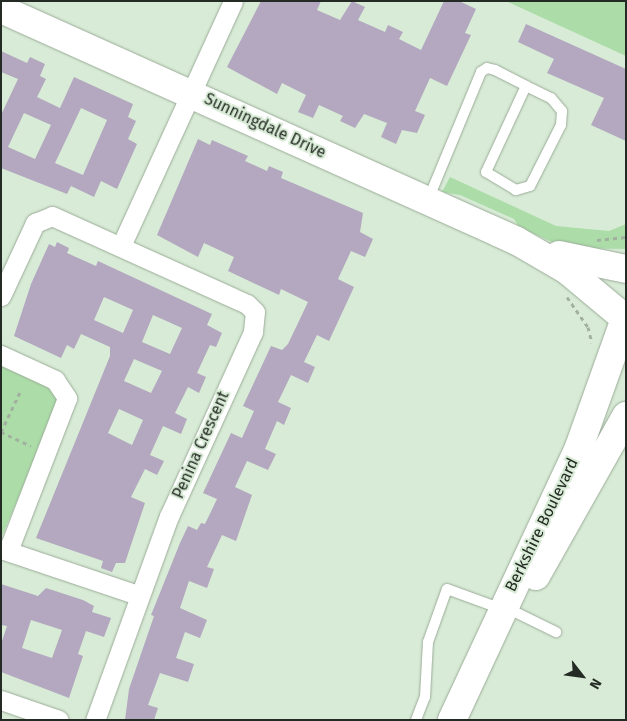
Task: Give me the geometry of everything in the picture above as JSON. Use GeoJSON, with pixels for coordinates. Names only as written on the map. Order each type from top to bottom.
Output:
{"type":"FeatureCollection","features":[{"type":"Feature","properties":{"kind":"street"},"geometry":{"type":"LineString","coordinates":[[121,246],[233,1]]}},
{"type":"Feature","properties":{"kind":"street","name":"Sunningdale Drive"},"geometry":{"type":"LineString","coordinates":[[5,7],[517,241],[568,270],[621,324]]}},
{"type":"Feature","properties":{"kind":"street","name":"Penina Crescent"},"geometry":{"type":"LineString","coordinates":[[1,296],[39,218],[52,216],[247,304],[256,318],[138,595],[95,720]]}},
{"type":"Feature","properties":{"kind":"street","name":"Sunningdale Drive"},"geometry":{"type":"LineString","coordinates":[[517,241],[588,264],[626,269]]}},
{"type":"Feature","properties":{"kind":"street","name":"Berkshire Boulevard"},"geometry":{"type":"LineString","coordinates":[[458,720],[509,610],[578,450],[621,324],[618,295],[626,279]]}},
{"type":"Feature","properties":{"kind":"street"},"geometry":{"type":"LineString","coordinates":[[1,355],[55,380],[66,393],[67,404],[5,550],[138,595]]}},
{"type":"Feature","properties":{"kind":"street","name":"Berkshire Boulevard"},"geometry":{"type":"LineString","coordinates":[[452,720],[509,610],[626,416]]}},
{"type":"Feature","properties":{"kind":"street"},"geometry":{"type":"LineString","coordinates":[[1,700],[59,720]]}},
{"type":"Feature","properties":{"kind":"lane"},"geometry":{"type":"LineString","coordinates":[[427,201],[481,72],[495,70],[526,86],[560,104],[562,111],[561,125],[530,186],[520,191],[486,172],[526,86]]}},
{"type":"Feature","properties":{"kind":"lane"},"geometry":{"type":"LineString","coordinates":[[416,720],[425,697],[428,642],[447,589],[509,610],[556,632]]}},
{"type":"Feature","properties":{"kind":"path"},"geometry":{"type":"LineString","coordinates":[[571,292],[565,299],[588,327],[592,351]]}},
{"type":"Feature","properties":{"kind":"path"},"geometry":{"type":"LineString","coordinates":[[20,392],[1,432],[45,452]]}},
{"type":"Feature","properties":{"kind":"green space"},"geometry":{"type":"Polygon","coordinates":[[[506,1],[626,1],[626,56],[506,1]]]}},
{"type":"Feature","properties":{"kind":"green space"},"geometry":{"type":"Polygon","coordinates":[[[450,177],[556,226],[609,231],[626,224],[626,249],[565,248],[519,227],[514,219],[460,195],[442,192],[450,177]]]}},
{"type":"Feature","properties":{"kind":"green space"},"geometry":{"type":"Polygon","coordinates":[[[1,363],[55,388],[58,406],[1,538],[1,363]]]}},
{"type":"Feature","properties":{"kind":"building"},"geometry":{"type":"Polygon","coordinates":[[[261,1],[321,1],[317,10],[340,20],[352,1],[365,7],[358,20],[385,32],[388,25],[403,32],[399,39],[421,50],[444,1],[459,1],[476,9],[465,33],[471,35],[447,86],[430,78],[415,111],[425,115],[417,133],[402,130],[396,144],[381,137],[387,123],[364,114],[355,128],[340,121],[343,116],[319,105],[313,118],[298,112],[306,95],[282,83],[277,94],[227,67],[261,1]]]}},
{"type":"Feature","properties":{"kind":"building"},"geometry":{"type":"Polygon","coordinates":[[[526,24],[626,69],[626,141],[591,125],[604,98],[547,73],[554,59],[518,42],[526,24]]]}},
{"type":"Feature","properties":{"kind":"building"},"geometry":{"type":"Polygon","coordinates":[[[1,51],[27,63],[30,57],[45,64],[40,76],[46,79],[37,97],[60,108],[74,77],[133,104],[128,117],[136,121],[128,139],[137,144],[117,189],[101,181],[94,197],[71,186],[67,194],[1,168],[1,115],[18,79],[1,72],[1,51]],[[81,108],[55,163],[83,175],[107,120],[81,108]],[[24,113],[8,147],[35,159],[51,125],[24,113]]]}},
{"type":"Feature","properties":{"kind":"building"},"geometry":{"type":"Polygon","coordinates":[[[198,139],[210,145],[212,140],[248,156],[245,161],[267,171],[269,166],[283,172],[281,178],[363,213],[360,232],[373,239],[365,257],[351,251],[338,279],[354,287],[329,341],[317,335],[304,362],[315,367],[308,383],[291,375],[278,402],[291,408],[284,425],[277,421],[265,449],[276,454],[268,470],[247,461],[235,487],[252,495],[236,541],[222,535],[207,567],[214,569],[207,588],[189,581],[180,608],[207,620],[200,638],[185,632],[176,658],[194,664],[188,682],[160,673],[148,705],[158,708],[154,720],[125,720],[129,689],[154,616],[151,615],[180,543],[188,526],[197,530],[201,523],[205,524],[217,499],[203,493],[231,433],[242,438],[254,411],[243,406],[271,346],[282,350],[288,344],[308,302],[281,289],[279,295],[228,271],[234,257],[204,243],[198,257],[157,235],[198,139]]]}},
{"type":"Feature","properties":{"kind":"building"},"geometry":{"type":"Polygon","coordinates":[[[57,242],[69,248],[67,253],[96,266],[98,261],[212,314],[207,325],[222,333],[216,347],[210,345],[197,373],[206,377],[199,393],[188,387],[175,413],[187,419],[181,434],[163,426],[150,455],[164,461],[157,475],[145,469],[131,497],[145,503],[125,563],[116,563],[112,572],[101,568],[103,561],[36,538],[110,356],[110,347],[81,334],[74,349],[67,345],[61,358],[14,336],[31,284],[49,244],[55,247],[57,242]],[[104,297],[94,320],[123,333],[133,310],[104,297]],[[153,315],[142,342],[170,354],[182,328],[153,315]],[[134,359],[124,381],[151,393],[162,371],[134,359]],[[119,409],[108,433],[132,445],[143,420],[119,409]]]}},
{"type":"Feature","properties":{"kind":"building"},"geometry":{"type":"Polygon","coordinates":[[[1,584],[38,596],[46,588],[83,600],[94,606],[92,612],[111,618],[104,637],[86,631],[78,654],[83,656],[69,698],[1,672],[1,644],[7,626],[1,625],[1,584]],[[31,620],[22,648],[52,658],[62,630],[31,620]]]}}]}
